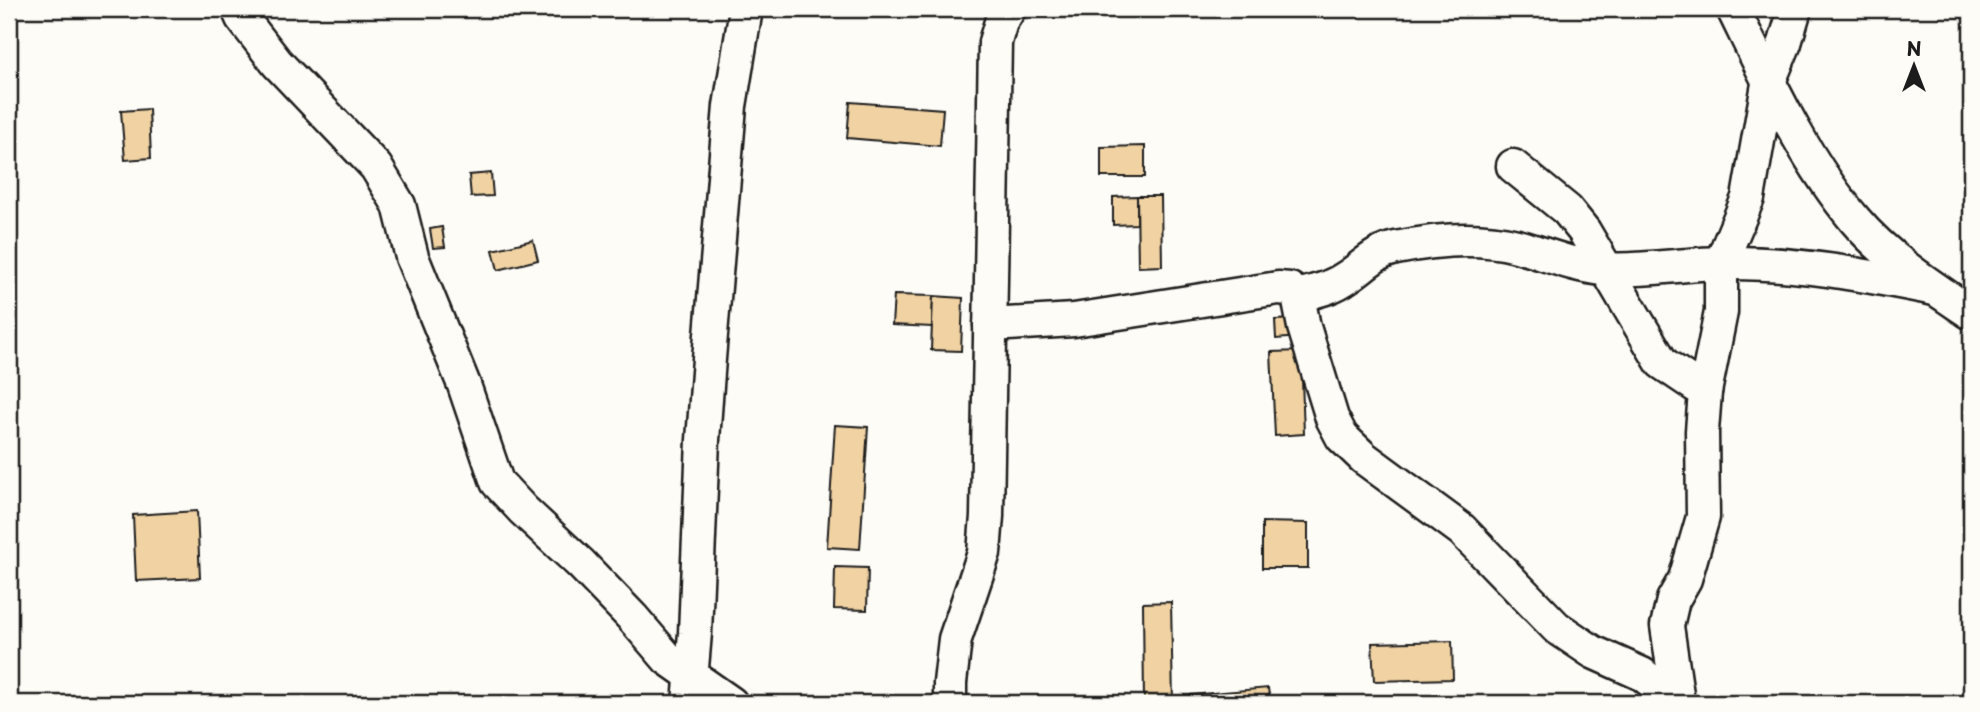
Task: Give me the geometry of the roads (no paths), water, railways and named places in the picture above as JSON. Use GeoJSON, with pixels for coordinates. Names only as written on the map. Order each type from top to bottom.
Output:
{"type":"FeatureCollection","features":[{"type":"Feature","properties":{"kind":"street"},"geometry":{"type":"LineString","coordinates":[[238,9],[277,63],[376,167],[399,205],[412,257],[464,385],[497,482],[581,564],[668,659],[690,690],[731,703]]}},
{"type":"Feature","properties":{"kind":"street"},"geometry":{"type":"LineString","coordinates":[[690,690],[711,334],[730,106],[746,9]]}},
{"type":"Feature","properties":{"kind":"street"},"geometry":{"type":"LineString","coordinates":[[950,703],[955,639],[984,553],[987,516],[995,42],[1001,22],[1009,9]]}},
{"type":"Feature","properties":{"kind":"street"},"geometry":{"type":"LineString","coordinates":[[1733,9],[1768,84],[1825,180],[1857,222],[1892,255],[1971,313]]}},
{"type":"Feature","properties":{"kind":"street"},"geometry":{"type":"LineString","coordinates":[[1678,702],[1667,626],[1673,600],[1685,579],[1703,517],[1702,431],[1705,392],[1721,312],[1721,262],[1748,198],[1768,84],[1785,43],[1795,9]]}},
{"type":"Feature","properties":{"kind":"street"},"geometry":{"type":"LineString","coordinates":[[1513,166],[1567,211],[1584,231],[1662,363],[1705,392]]}},
{"type":"Feature","properties":{"kind":"street"},"geometry":{"type":"LineString","coordinates":[[1298,296],[1331,287],[1377,253],[1441,242],[1478,240],[1514,245],[1578,265],[1605,269],[1721,262],[1778,263],[1935,289]]}},
{"type":"Feature","properties":{"kind":"street"},"geometry":{"type":"LineString","coordinates":[[990,326],[1074,320],[1278,288],[1290,289],[1298,296],[1304,327],[1332,418],[1342,438],[1372,464],[1462,530],[1556,627],[1593,652],[1643,674],[1678,702]]}}]}
